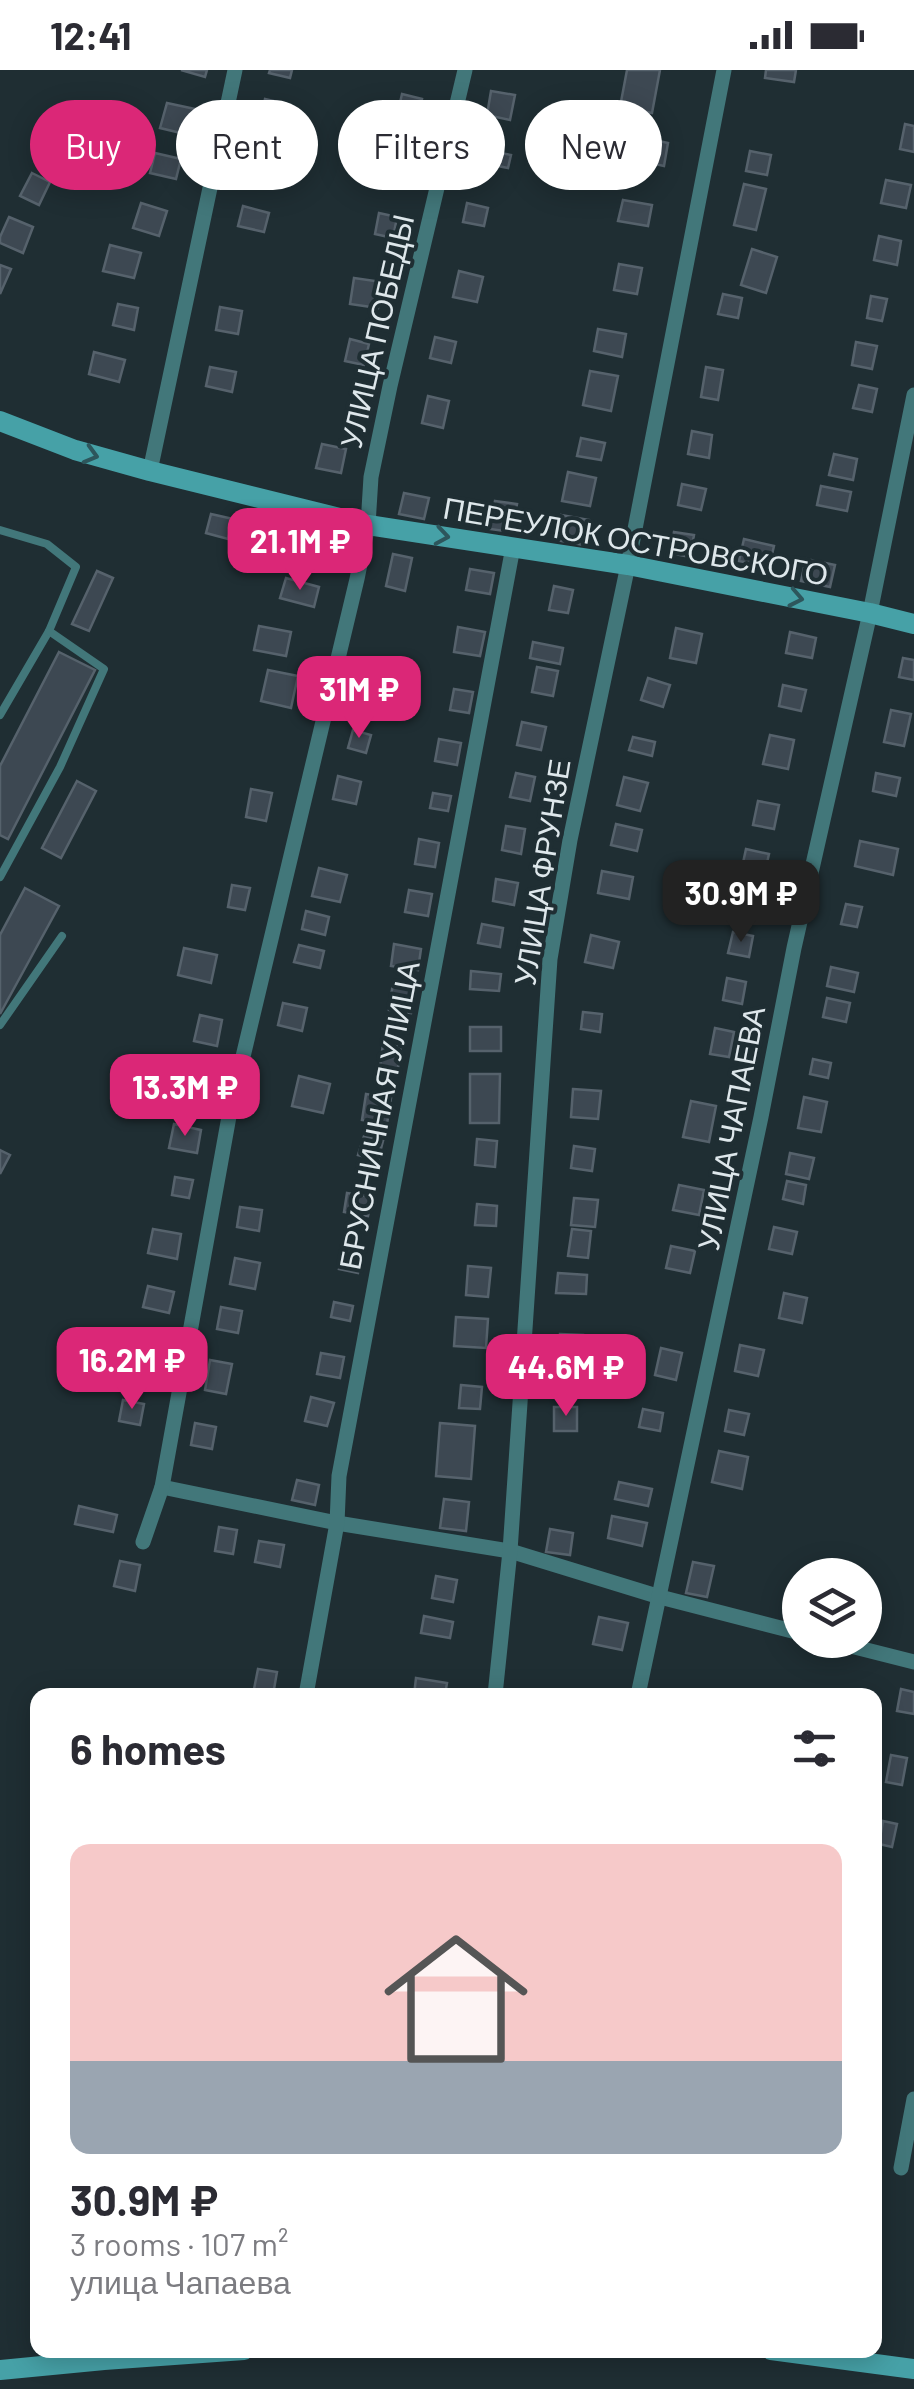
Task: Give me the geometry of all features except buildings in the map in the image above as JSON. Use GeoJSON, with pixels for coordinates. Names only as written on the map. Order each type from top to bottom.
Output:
{"type":"FeatureCollection","features":[{"type":"Feature","properties":{"kind":"street"},"geometry":{"type":"LineString","coordinates":[[150,471],[236,70]]}},
{"type":"Feature","properties":{"kind":"street","name":"УЛИЦА ПОБЕДЫ"},"geometry":{"type":"LineString","coordinates":[[143,1542],[162,1487],[230,1111],[368,524],[371,476],[390,386],[465,70]]}},
{"type":"Feature","properties":{"kind":"street","name":"УЛИЦА ФРУНЗЕ"},"geometry":{"type":"LineString","coordinates":[[496,1688],[510,1552],[550,959],[570,840],[724,70]]}},
{"type":"Feature","properties":{"kind":"street","name":"УЛИЦА ЧАПАЕВА"},"geometry":{"type":"LineString","coordinates":[[640,1688],[914,395]]}},
{"type":"Feature","properties":{"kind":"street","name":"ПЕРЕУЛОК ОСТРОВСКОГО"},"geometry":{"type":"LineString","coordinates":[[0,421],[74,450],[368,524],[628,565],[914,624]]}},
{"type":"Feature","properties":{"kind":"street","name":"БРУСНИЧНАЯ УЛИЦА"},"geometry":{"type":"LineString","coordinates":[[307,1688],[337,1523],[338,1476],[513,547]]}},
{"type":"Feature","properties":{"kind":"street"},"geometry":{"type":"LineString","coordinates":[[162,1487],[337,1523],[510,1552],[782,1628]]}},
{"type":"Feature","properties":{"kind":"street"},"geometry":{"type":"LineString","coordinates":[[882,1654],[914,1662]]}},
{"type":"Feature","properties":{"kind":"street"},"geometry":{"type":"LineString","coordinates":[[900,2168],[914,2100]]}},
{"type":"Feature","properties":{"kind":"street"},"geometry":{"type":"LineString","coordinates":[[0,2370],[132,2358]]}},
{"type":"Feature","properties":{"kind":"street"},"geometry":{"type":"LineString","coordinates":[[831,2358],[914,2369]]}},
{"type":"Feature","properties":{"kind":"lane"},"geometry":{"type":"LineString","coordinates":[[0,544],[3,531],[47,544],[76,566],[49,631],[0,715]]}},
{"type":"Feature","properties":{"kind":"lane"},"geometry":{"type":"LineString","coordinates":[[0,877],[60,767],[104,669],[49,631]]}},
{"type":"Feature","properties":{"kind":"lane"},"geometry":{"type":"LineString","coordinates":[[0,1025],[62,936]]}}]}
